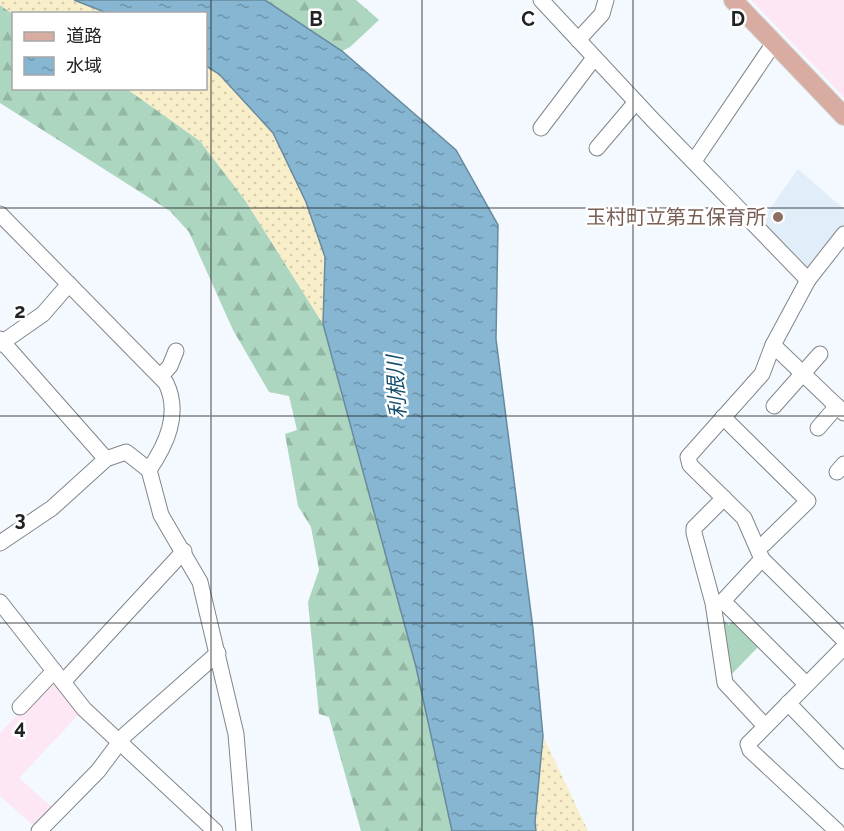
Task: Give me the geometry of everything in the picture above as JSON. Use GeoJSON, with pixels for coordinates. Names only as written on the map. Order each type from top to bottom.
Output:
{"type":"FeatureCollection","features":[{"type":"Feature","properties":{"kind":"main road"},"geometry":{"type":"LineString","coordinates":[[733,0],[844,116]]}},
{"type":"Feature","properties":{"kind":"street"},"geometry":{"type":"LineString","coordinates":[[541,0],[808,280]]}},
{"type":"Feature","properties":{"kind":"street"},"geometry":{"type":"LineString","coordinates":[[578,40],[602,14],[606,0]]}},
{"type":"Feature","properties":{"kind":"street"},"geometry":{"type":"LineString","coordinates":[[694,161],[774,43]]}},
{"type":"Feature","properties":{"kind":"street"},"geometry":{"type":"LineString","coordinates":[[541,128],[594,58]]}},
{"type":"Feature","properties":{"kind":"street"},"geometry":{"type":"LineString","coordinates":[[597,148],[636,102]]}},
{"type":"Feature","properties":{"kind":"street"},"geometry":{"type":"LineString","coordinates":[[0,214],[139,358],[160,376],[172,398],[169,438],[148,470]]}},
{"type":"Feature","properties":{"kind":"street"},"geometry":{"type":"LineString","coordinates":[[844,234],[808,280],[773,345],[762,374],[688,457],[690,465],[744,518],[760,553],[844,640]]}},
{"type":"Feature","properties":{"kind":"street"},"geometry":{"type":"LineString","coordinates":[[69,284],[44,314],[1,342],[106,459]]}},
{"type":"Feature","properties":{"kind":"street"},"geometry":{"type":"LineString","coordinates":[[773,345],[840,410],[818,428]]}},
{"type":"Feature","properties":{"kind":"street"},"geometry":{"type":"LineString","coordinates":[[160,376],[170,366],[176,351]]}},
{"type":"Feature","properties":{"kind":"street"},"geometry":{"type":"LineString","coordinates":[[774,406],[820,354]]}},
{"type":"Feature","properties":{"kind":"street"},"geometry":{"type":"LineString","coordinates":[[718,602],[765,544],[808,501],[723,417]]}},
{"type":"Feature","properties":{"kind":"street"},"geometry":{"type":"LineString","coordinates":[[0,543],[52,507],[106,459],[126,452],[148,470],[161,515],[200,582],[236,734],[243,829],[215,831],[119,742],[84,709],[0,603]]}},
{"type":"Feature","properties":{"kind":"street"},"geometry":{"type":"LineString","coordinates":[[724,498],[694,528],[718,602],[725,683],[765,726]]}},
{"type":"Feature","properties":{"kind":"street"},"geometry":{"type":"LineString","coordinates":[[20,707],[58,676],[184,551]]}},
{"type":"Feature","properties":{"kind":"street"},"geometry":{"type":"LineString","coordinates":[[718,602],[806,684]]}},
{"type":"Feature","properties":{"kind":"street"},"geometry":{"type":"LineString","coordinates":[[837,831],[750,750],[748,744],[844,647]]}},
{"type":"Feature","properties":{"kind":"street"},"geometry":{"type":"LineString","coordinates":[[39,831],[98,771],[119,742],[218,653]]}},
{"type":"Feature","properties":{"kind":"street"},"geometry":{"type":"LineString","coordinates":[[788,703],[844,761]]}},
{"type":"Feature","properties":{"kind":"shaded area"},"geometry":{"type":"Polygon","coordinates":[[[751,0],[844,0],[844,98],[827,79],[751,0]]]}},
{"type":"Feature","properties":{"kind":"shaded area"},"geometry":{"type":"Polygon","coordinates":[[[798,169],[844,209],[844,228],[805,271],[759,224],[798,169]]]}},
{"type":"Feature","properties":{"kind":"shaded area"},"geometry":{"type":"Polygon","coordinates":[[[53,677],[82,711],[19,778],[53,808],[35,827],[0,796],[0,733],[53,677]]]}},
{"type":"Feature","properties":{"kind":"green space"},"geometry":{"type":"Polygon","coordinates":[[[265,0],[356,0],[379,20],[350,47],[342,51],[265,0]]]}},
{"type":"Feature","properties":{"kind":"green space"},"geometry":{"type":"Polygon","coordinates":[[[0,5],[12,13],[12,90],[128,90],[200,141],[245,200],[323,324],[416,667],[452,831],[361,831],[329,717],[319,714],[308,602],[319,570],[311,527],[298,506],[285,434],[297,430],[289,396],[269,392],[233,330],[189,232],[170,211],[0,103],[0,5]]]}},
{"type":"Feature","properties":{"kind":"green space"},"geometry":{"type":"Polygon","coordinates":[[[718,615],[729,625],[734,620],[759,646],[728,678],[718,615]]]}},
{"type":"Feature","properties":{"kind":"sand"},"geometry":{"type":"Polygon","coordinates":[[[0,0],[74,0],[104,12],[12,13],[0,5],[0,0]]]}},
{"type":"Feature","properties":{"kind":"sand"},"geometry":{"type":"Polygon","coordinates":[[[207,67],[219,74],[273,133],[306,202],[325,257],[323,324],[245,200],[200,141],[128,90],[207,90],[207,67]]]}},
{"type":"Feature","properties":{"kind":"sand"},"geometry":{"type":"Polygon","coordinates":[[[543,736],[588,831],[536,831],[543,736]]]}},
{"type":"Feature","properties":{"kind":"water","name":"利根川"},"geometry":{"type":"Polygon","coordinates":[[[74,0],[265,0],[342,51],[456,150],[498,225],[496,339],[533,629],[543,736],[536,831],[452,831],[416,667],[323,324],[325,257],[306,202],[273,133],[219,74],[207,67],[207,12],[104,12],[74,0]]]}},
{"type":"Feature","properties":{"kind":"place","name":"玉村町立第五保育所"},"geometry":{"type":"Point","coordinates":[778,217]}}]}
